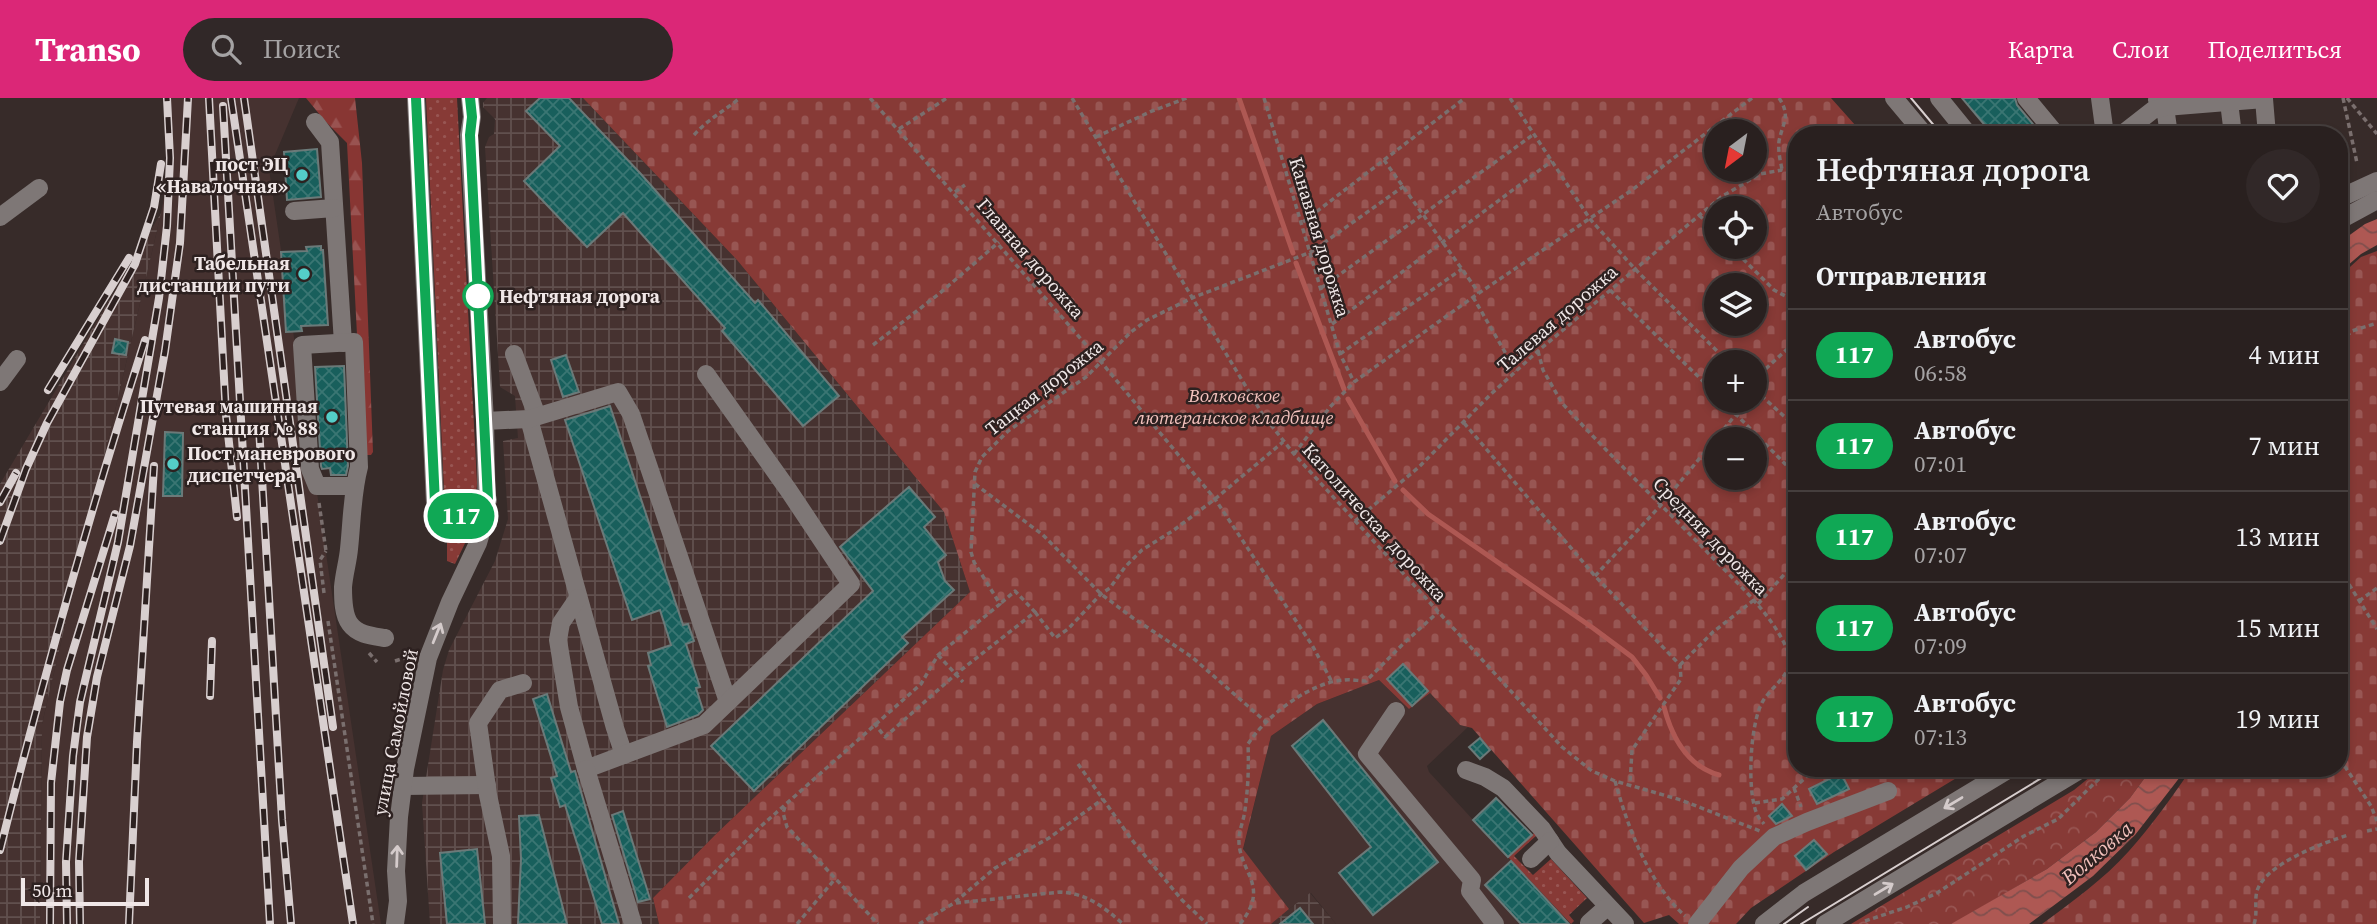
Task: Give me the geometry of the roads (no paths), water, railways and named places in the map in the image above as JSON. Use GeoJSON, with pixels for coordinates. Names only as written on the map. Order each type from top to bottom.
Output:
{"type":"FeatureCollection","features":[{"type":"Feature","properties":{"kind":"street"},"geometry":{"type":"LineString","coordinates":[[416,98],[435,503],[447,513],[462,516],[477,511],[488,500]]}},
{"type":"Feature","properties":{"kind":"street"},"geometry":{"type":"LineString","coordinates":[[462,98],[463,116],[470,135]]}},
{"type":"Feature","properties":{"kind":"street","name":"улица Самойловой"},"geometry":{"type":"LineString","coordinates":[[395,924],[398,901],[397,836],[403,786],[428,658],[450,602],[478,543],[488,500],[470,98]]}},
{"type":"Feature","properties":{"kind":"street"},"geometry":{"type":"LineString","coordinates":[[1894,98],[1917,126]]}},
{"type":"Feature","properties":{"kind":"street"},"geometry":{"type":"LineString","coordinates":[[1939,98],[1962,126]]}},
{"type":"Feature","properties":{"kind":"street"},"geometry":{"type":"LineString","coordinates":[[2025,98],[2047,126]]}},
{"type":"Feature","properties":{"kind":"street"},"geometry":{"type":"LineString","coordinates":[[2100,98],[2108,126]]}},
{"type":"Feature","properties":{"kind":"street"},"geometry":{"type":"LineString","coordinates":[[2124,126],[2153,110],[2160,102],[2264,99],[2266,126]]}},
{"type":"Feature","properties":{"kind":"street"},"geometry":{"type":"LineString","coordinates":[[2160,102],[2167,126]]}},
{"type":"Feature","properties":{"kind":"street"},"geometry":{"type":"LineString","coordinates":[[2229,102],[2232,126]]}},
{"type":"Feature","properties":{"kind":"street"},"geometry":{"type":"LineString","coordinates":[[314,122],[330,142],[343,342]]}},
{"type":"Feature","properties":{"kind":"street"},"geometry":{"type":"LineString","coordinates":[[2348,194],[2377,181]]}},
{"type":"Feature","properties":{"kind":"street"},"geometry":{"type":"LineString","coordinates":[[0,217],[39,188]]}},
{"type":"Feature","properties":{"kind":"street"},"geometry":{"type":"LineString","coordinates":[[2348,216],[2377,200]]}},
{"type":"Feature","properties":{"kind":"street"},"geometry":{"type":"LineString","coordinates":[[294,211],[334,208]]}},
{"type":"Feature","properties":{"kind":"street"},"geometry":{"type":"LineString","coordinates":[[354,486],[317,486],[310,469],[302,345],[354,342],[359,467],[354,486],[343,584],[346,617],[351,626],[360,633],[385,638]]}},
{"type":"Feature","properties":{"kind":"street"},"geometry":{"type":"LineString","coordinates":[[514,354],[533,418],[578,598],[624,755]]}},
{"type":"Feature","properties":{"kind":"street"},"geometry":{"type":"LineString","coordinates":[[0,382],[17,359]]}},
{"type":"Feature","properties":{"kind":"street"},"geometry":{"type":"LineString","coordinates":[[586,769],[704,726],[851,584],[706,374]]}},
{"type":"Feature","properties":{"kind":"street"},"geometry":{"type":"LineString","coordinates":[[485,421],[533,418],[618,392],[631,414],[728,702]]}},
{"type":"Feature","properties":{"kind":"street"},"geometry":{"type":"LineString","coordinates":[[578,598],[561,623],[558,640],[569,707],[633,924]]}},
{"type":"Feature","properties":{"kind":"street"},"geometry":{"type":"LineString","coordinates":[[502,924],[500,856],[478,723],[500,690],[523,683]]}},
{"type":"Feature","properties":{"kind":"street"},"geometry":{"type":"LineString","coordinates":[[1396,711],[1367,754],[1472,880],[1470,891],[1495,924]]}},
{"type":"Feature","properties":{"kind":"street"},"geometry":{"type":"LineString","coordinates":[[1466,770],[1503,788],[1542,829],[1607,908],[1625,924]]}},
{"type":"Feature","properties":{"kind":"street"},"geometry":{"type":"LineString","coordinates":[[1764,924],[1804,893],[1996,777]]}},
{"type":"Feature","properties":{"kind":"street"},"geometry":{"type":"LineString","coordinates":[[1825,924],[2068,777]]}},
{"type":"Feature","properties":{"kind":"street"},"geometry":{"type":"LineString","coordinates":[[403,786],[487,785]]}},
{"type":"Feature","properties":{"kind":"street"},"geometry":{"type":"LineString","coordinates":[[1692,921],[1774,837],[1888,791]]}},
{"type":"Feature","properties":{"kind":"street"},"geometry":{"type":"LineString","coordinates":[[1531,859],[1550,841]]}},
{"type":"Feature","properties":{"kind":"street"},"geometry":{"type":"LineString","coordinates":[[1589,923],[1607,908]]}},
{"type":"Feature","properties":{"kind":"water"},"geometry":{"type":"Polygon","coordinates":[[[2377,219],[2377,245],[2348,265],[2348,236],[2377,219]]]}},
{"type":"Feature","properties":{"kind":"water","name":"Волковка"},"geometry":{"type":"Polygon","coordinates":[[[2145,777],[2180,777],[2135,835],[2093,876],[2029,924],[1951,924],[2047,869],[2096,832],[2130,798],[2145,777]]]}},
{"type":"Feature","properties":{"kind":"waterway"},"geometry":{"type":"LineString","coordinates":[[1239,98],[1293,253]]}},
{"type":"Feature","properties":{"kind":"waterway"},"geometry":{"type":"LineString","coordinates":[[1296,263],[1344,389]]}},
{"type":"Feature","properties":{"kind":"waterway"},"geometry":{"type":"LineString","coordinates":[[1348,399],[1395,481]]}},
{"type":"Feature","properties":{"kind":"waterway"},"geometry":{"type":"LineString","coordinates":[[1403,490],[1428,514],[1632,657],[1660,698]]}},
{"type":"Feature","properties":{"kind":"waterway"},"geometry":{"type":"LineString","coordinates":[[1664,707],[1671,729],[1682,749],[1698,765],[1719,775]]}},
{"type":"Feature","properties":{"kind":"tram line"},"geometry":{"type":"LineString","coordinates":[[1911,98],[1934,126]]}},
{"type":"Feature","properties":{"kind":"tram line"},"geometry":{"type":"LineString","coordinates":[[1801,924],[2043,777]]}},
{"type":"Feature","properties":{"kind":"tram line"},"geometry":{"type":"LineString","coordinates":[[1784,924],[1808,907]]}},
{"type":"Feature","properties":{"kind":"railway"},"geometry":{"type":"LineString","coordinates":[[67,924],[66,862],[73,756],[80,702],[118,542],[159,298],[167,226],[170,158],[167,98]]}},
{"type":"Feature","properties":{"kind":"railway"},"geometry":{"type":"LineString","coordinates":[[80,924],[79,862],[87,737],[97,677],[130,546],[165,351],[180,243],[188,98]]}},
{"type":"Feature","properties":{"kind":"railway"},"geometry":{"type":"LineString","coordinates":[[209,98],[226,415],[237,517]]}},
{"type":"Feature","properties":{"kind":"railway"},"geometry":{"type":"LineString","coordinates":[[231,98],[353,924]]}},
{"type":"Feature","properties":{"kind":"railway"},"geometry":{"type":"LineString","coordinates":[[244,98],[333,727]]}},
{"type":"Feature","properties":{"kind":"railway"},"geometry":{"type":"LineString","coordinates":[[223,106],[270,924]]}},
{"type":"Feature","properties":{"kind":"railway"},"geometry":{"type":"LineString","coordinates":[[0,541],[26,469],[47,423],[135,264],[154,207],[161,164]]}},
{"type":"Feature","properties":{"kind":"railway"},"geometry":{"type":"LineString","coordinates":[[48,390],[129,258]]}},
{"type":"Feature","properties":{"kind":"railway"},"geometry":{"type":"LineString","coordinates":[[0,850],[68,594],[145,340]]}},
{"type":"Feature","properties":{"kind":"railway"},"geometry":{"type":"LineString","coordinates":[[259,427],[282,820],[291,924]]}},
{"type":"Feature","properties":{"kind":"railway"},"geometry":{"type":"LineString","coordinates":[[129,924],[154,466]]}},
{"type":"Feature","properties":{"kind":"railway"},"geometry":{"type":"LineString","coordinates":[[0,502],[16,473]]}},
{"type":"Feature","properties":{"kind":"railway"},"geometry":{"type":"LineString","coordinates":[[50,924],[51,783],[60,702],[67,670],[115,514]]}},
{"type":"Feature","properties":{"kind":"railway"},"geometry":{"type":"LineString","coordinates":[[210,696],[212,641]]}},
{"type":"Feature","properties":{"kind":"place","name":"пост ЭЦ «Навалочная»"},"geometry":{"type":"Point","coordinates":[302,175]}},
{"type":"Feature","properties":{"kind":"place","name":"Табельная дистанции пути"},"geometry":{"type":"Point","coordinates":[304,274]}},
{"type":"Feature","properties":{"kind":"place","name":"Нефтяная дорога"},"geometry":{"type":"Point","coordinates":[478,296]}},
{"type":"Feature","properties":{"kind":"place","name":"Путевая машинная станция № 88"},"geometry":{"type":"Point","coordinates":[332,417]}},
{"type":"Feature","properties":{"kind":"place","name":"Пост маневрового диспетчера"},"geometry":{"type":"Point","coordinates":[173,464]}},
{"type":"Feature","properties":{"kind":"park label","name":"Волковское лютеранское кладбище"},"geometry":{"type":"Point","coordinates":[1234,406]}}]}
